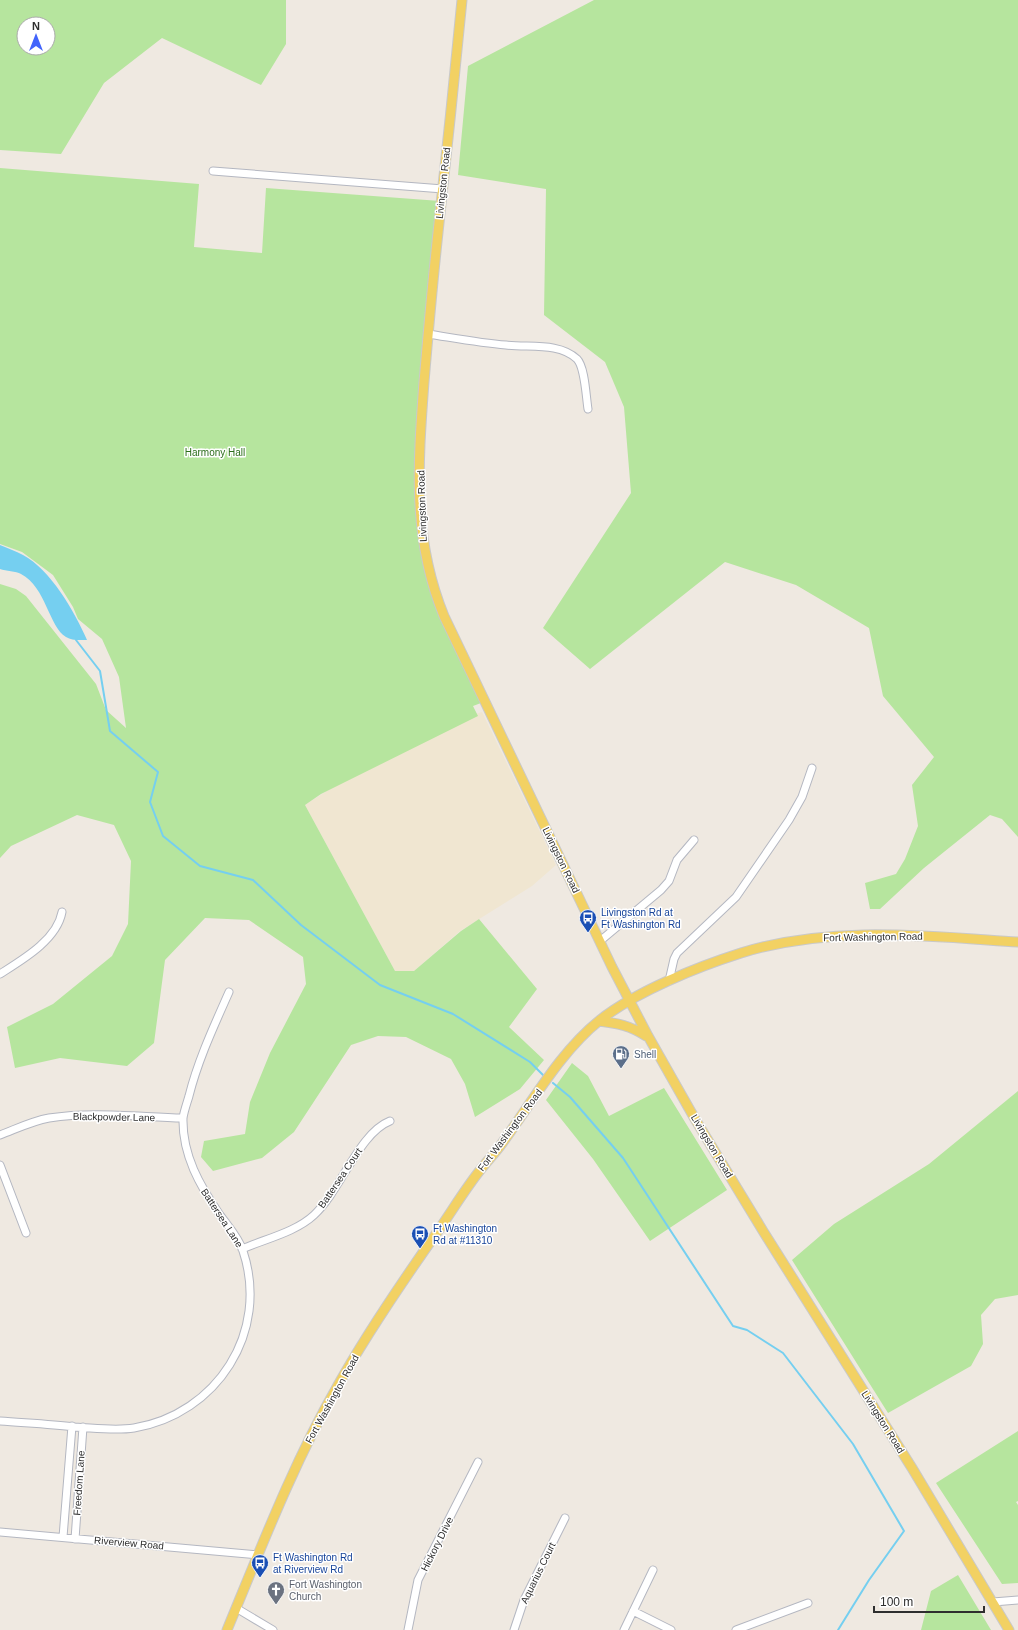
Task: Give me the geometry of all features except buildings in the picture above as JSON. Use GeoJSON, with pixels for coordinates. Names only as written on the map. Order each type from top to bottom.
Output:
{"type":"FeatureCollection","features":[{"type":"Feature","properties":{"kind":"main road","name":"Livingston Road"},"geometry":{"type":"LineString","coordinates":[[462,0],[428,334],[421,428],[419,496],[423,543],[431,582],[444,616],[600,941],[648,1036],[763,1231],[873,1406],[1009,1630]]}},
{"type":"Feature","properties":{"kind":"main road","name":"Fort Washington Road"},"geometry":{"type":"LineString","coordinates":[[227,1630],[258,1555],[314,1429],[379,1316],[481,1168],[502,1145],[549,1077],[572,1048],[599,1022],[630,1002],[669,981],[745,951],[803,939],[846,935],[906,935],[1018,942]]}},
{"type":"Feature","properties":{"kind":"main road"},"geometry":{"type":"LineString","coordinates":[[599,1022],[616,1023],[635,1028],[648,1036]]}},
{"type":"Feature","properties":{"kind":"street"},"geometry":{"type":"LineString","coordinates":[[213,170],[442,189]]}},
{"type":"Feature","properties":{"kind":"street"},"geometry":{"type":"LineString","coordinates":[[428,334],[507,345],[553,348],[568,354],[576,359],[581,366],[588,409]]}},
{"type":"Feature","properties":{"kind":"street"},"geometry":{"type":"LineString","coordinates":[[669,981],[677,952],[736,897],[789,820],[802,797],[812,768]]}},
{"type":"Feature","properties":{"kind":"street"},"geometry":{"type":"LineString","coordinates":[[600,941],[669,881],[677,860],[694,840]]}},
{"type":"Feature","properties":{"kind":"street"},"geometry":{"type":"LineString","coordinates":[[0,974],[29,953],[56,929],[60,923],[62,912]]}},
{"type":"Feature","properties":{"kind":"street","name":"Battersea Lane"},"geometry":{"type":"LineString","coordinates":[[0,1421],[129,1429],[158,1423],[184,1410],[200,1399],[219,1381],[235,1356],[243,1338],[249,1316],[248,1274],[242,1249],[206,1194],[193,1170],[187,1148],[183,1118],[198,1066],[229,992]]}},
{"type":"Feature","properties":{"kind":"street","name":"Blackpowder Lane"},"geometry":{"type":"LineString","coordinates":[[0,1135],[32,1122],[68,1116],[89,1115],[183,1118]]}},
{"type":"Feature","properties":{"kind":"street","name":"Battersea Court"},"geometry":{"type":"LineString","coordinates":[[242,1249],[292,1228],[313,1216],[335,1190],[370,1135],[382,1125],[390,1121]]}},
{"type":"Feature","properties":{"kind":"street"},"geometry":{"type":"LineString","coordinates":[[0,1165],[26,1233]]}},
{"type":"Feature","properties":{"kind":"street","name":"Freedom Lane"},"geometry":{"type":"LineString","coordinates":[[63,1537],[72,1426]]}},
{"type":"Feature","properties":{"kind":"street","name":"Freedom Lane"},"geometry":{"type":"LineString","coordinates":[[75,1538],[83,1427]]}},
{"type":"Feature","properties":{"kind":"street","name":"Hickory Drive"},"geometry":{"type":"LineString","coordinates":[[408,1630],[418,1580],[478,1462]]}},
{"type":"Feature","properties":{"kind":"street","name":"Aquarius Court"},"geometry":{"type":"LineString","coordinates":[[514,1630],[524,1600],[565,1518]]}},
{"type":"Feature","properties":{"kind":"street","name":"Riverview Road"},"geometry":{"type":"LineString","coordinates":[[0,1532],[258,1555]]}},
{"type":"Feature","properties":{"kind":"street"},"geometry":{"type":"LineString","coordinates":[[624,1630],[653,1570]]}},
{"type":"Feature","properties":{"kind":"street"},"geometry":{"type":"LineString","coordinates":[[993,1602],[1018,1600]]}},
{"type":"Feature","properties":{"kind":"street"},"geometry":{"type":"LineString","coordinates":[[736,1630],[808,1603]]}},
{"type":"Feature","properties":{"kind":"street"},"geometry":{"type":"LineString","coordinates":[[236,1608],[273,1630]]}},
{"type":"Feature","properties":{"kind":"street"},"geometry":{"type":"LineString","coordinates":[[633,1611],[671,1630]]}},
{"type":"Feature","properties":{"kind":"shaded area"},"geometry":{"type":"Polygon","coordinates":[[[482,712],[556,865],[532,886],[460,931],[414,971],[395,971],[305,805],[420,731],[482,712]]]}},
{"type":"Feature","properties":{"kind":"green space"},"geometry":{"type":"Polygon","coordinates":[[[0,0],[286,0],[286,44],[261,85],[162,38],[104,83],[61,154],[0,150],[0,0]]]}},
{"type":"Feature","properties":{"kind":"green space"},"geometry":{"type":"Polygon","coordinates":[[[594,0],[1018,0],[1018,837],[1002,819],[990,815],[924,868],[880,909],[870,909],[865,883],[896,874],[905,859],[918,826],[912,785],[934,757],[883,696],[869,628],[796,585],[725,562],[590,669],[543,628],[631,493],[624,407],[605,362],[544,315],[546,189],[458,175],[468,66],[594,0]]]}},
{"type":"Feature","properties":{"kind":"green space","name":"Harmony Hall"},"geometry":{"type":"Polygon","coordinates":[[[0,168],[199,184],[194,247],[262,253],[266,188],[440,201],[425,345],[422,549],[481,703],[473,706],[478,716],[321,794],[305,805],[395,971],[414,971],[461,931],[479,919],[537,989],[509,1027],[544,1060],[520,1089],[475,1117],[465,1084],[451,1059],[406,1037],[378,1036],[351,1045],[294,1132],[262,1158],[213,1171],[201,1157],[204,1141],[245,1134],[250,1102],[270,1053],[306,984],[303,957],[249,920],[205,918],[165,960],[154,1043],[127,1066],[60,1058],[15,1068],[7,1027],[53,1004],[112,956],[128,924],[131,861],[114,825],[77,815],[11,846],[0,858],[0,584],[16,589],[26,596],[96,684],[106,710],[126,728],[119,677],[102,639],[78,619],[73,607],[53,575],[22,552],[0,544],[0,168]]]}},
{"type":"Feature","properties":{"kind":"green space"},"geometry":{"type":"Polygon","coordinates":[[[572,1063],[588,1076],[609,1116],[664,1088],[727,1190],[650,1241],[593,1159],[546,1100],[572,1063]]]}},
{"type":"Feature","properties":{"kind":"green space"},"geometry":{"type":"Polygon","coordinates":[[[1018,1091],[1018,1295],[995,1299],[981,1315],[983,1344],[971,1366],[888,1413],[792,1260],[834,1224],[929,1164],[1018,1091]]]}},
{"type":"Feature","properties":{"kind":"green space"},"geometry":{"type":"Polygon","coordinates":[[[1018,1431],[1018,1501],[1016,1502],[1018,1505],[1018,1583],[1002,1584],[936,1483],[1018,1431]]]}},
{"type":"Feature","properties":{"kind":"green space"},"geometry":{"type":"Polygon","coordinates":[[[958,1575],[991,1630],[921,1630],[931,1591],[958,1575]]]}},
{"type":"Feature","properties":{"kind":"water"},"geometry":{"type":"Polygon","coordinates":[[[0,545],[23,555],[43,570],[69,604],[87,640],[73,640],[66,637],[55,625],[42,597],[29,580],[19,573],[0,569],[0,545]]]}},
{"type":"Feature","properties":{"kind":"waterway"},"geometry":{"type":"LineString","coordinates":[[76,640],[100,671],[110,731],[158,772],[150,802],[163,836],[200,866],[253,880],[301,925],[380,985],[453,1014],[530,1062],[543,1075]]}},
{"type":"Feature","properties":{"kind":"waterway"},"geometry":{"type":"LineString","coordinates":[[553,1083],[570,1097],[623,1158],[733,1326],[747,1330],[783,1353],[853,1444],[904,1531],[869,1580],[838,1630]]}},
{"type":"Feature","properties":{"kind":"place","name":"Livingston Rd at Ft Washington Rd"},"geometry":{"type":"Point","coordinates":[588,933]}},
{"type":"Feature","properties":{"kind":"place","name":"Shell"},"geometry":{"type":"Point","coordinates":[621,1069]}},
{"type":"Feature","properties":{"kind":"place","name":"Ft Washington Rd at #11310"},"geometry":{"type":"Point","coordinates":[420,1249]}},
{"type":"Feature","properties":{"kind":"place","name":"Ft Washington Rd at Riverview Rd"},"geometry":{"type":"Point","coordinates":[260,1578]}},
{"type":"Feature","properties":{"kind":"place","name":"Fort Washington Church"},"geometry":{"type":"Point","coordinates":[276,1605]}}]}
